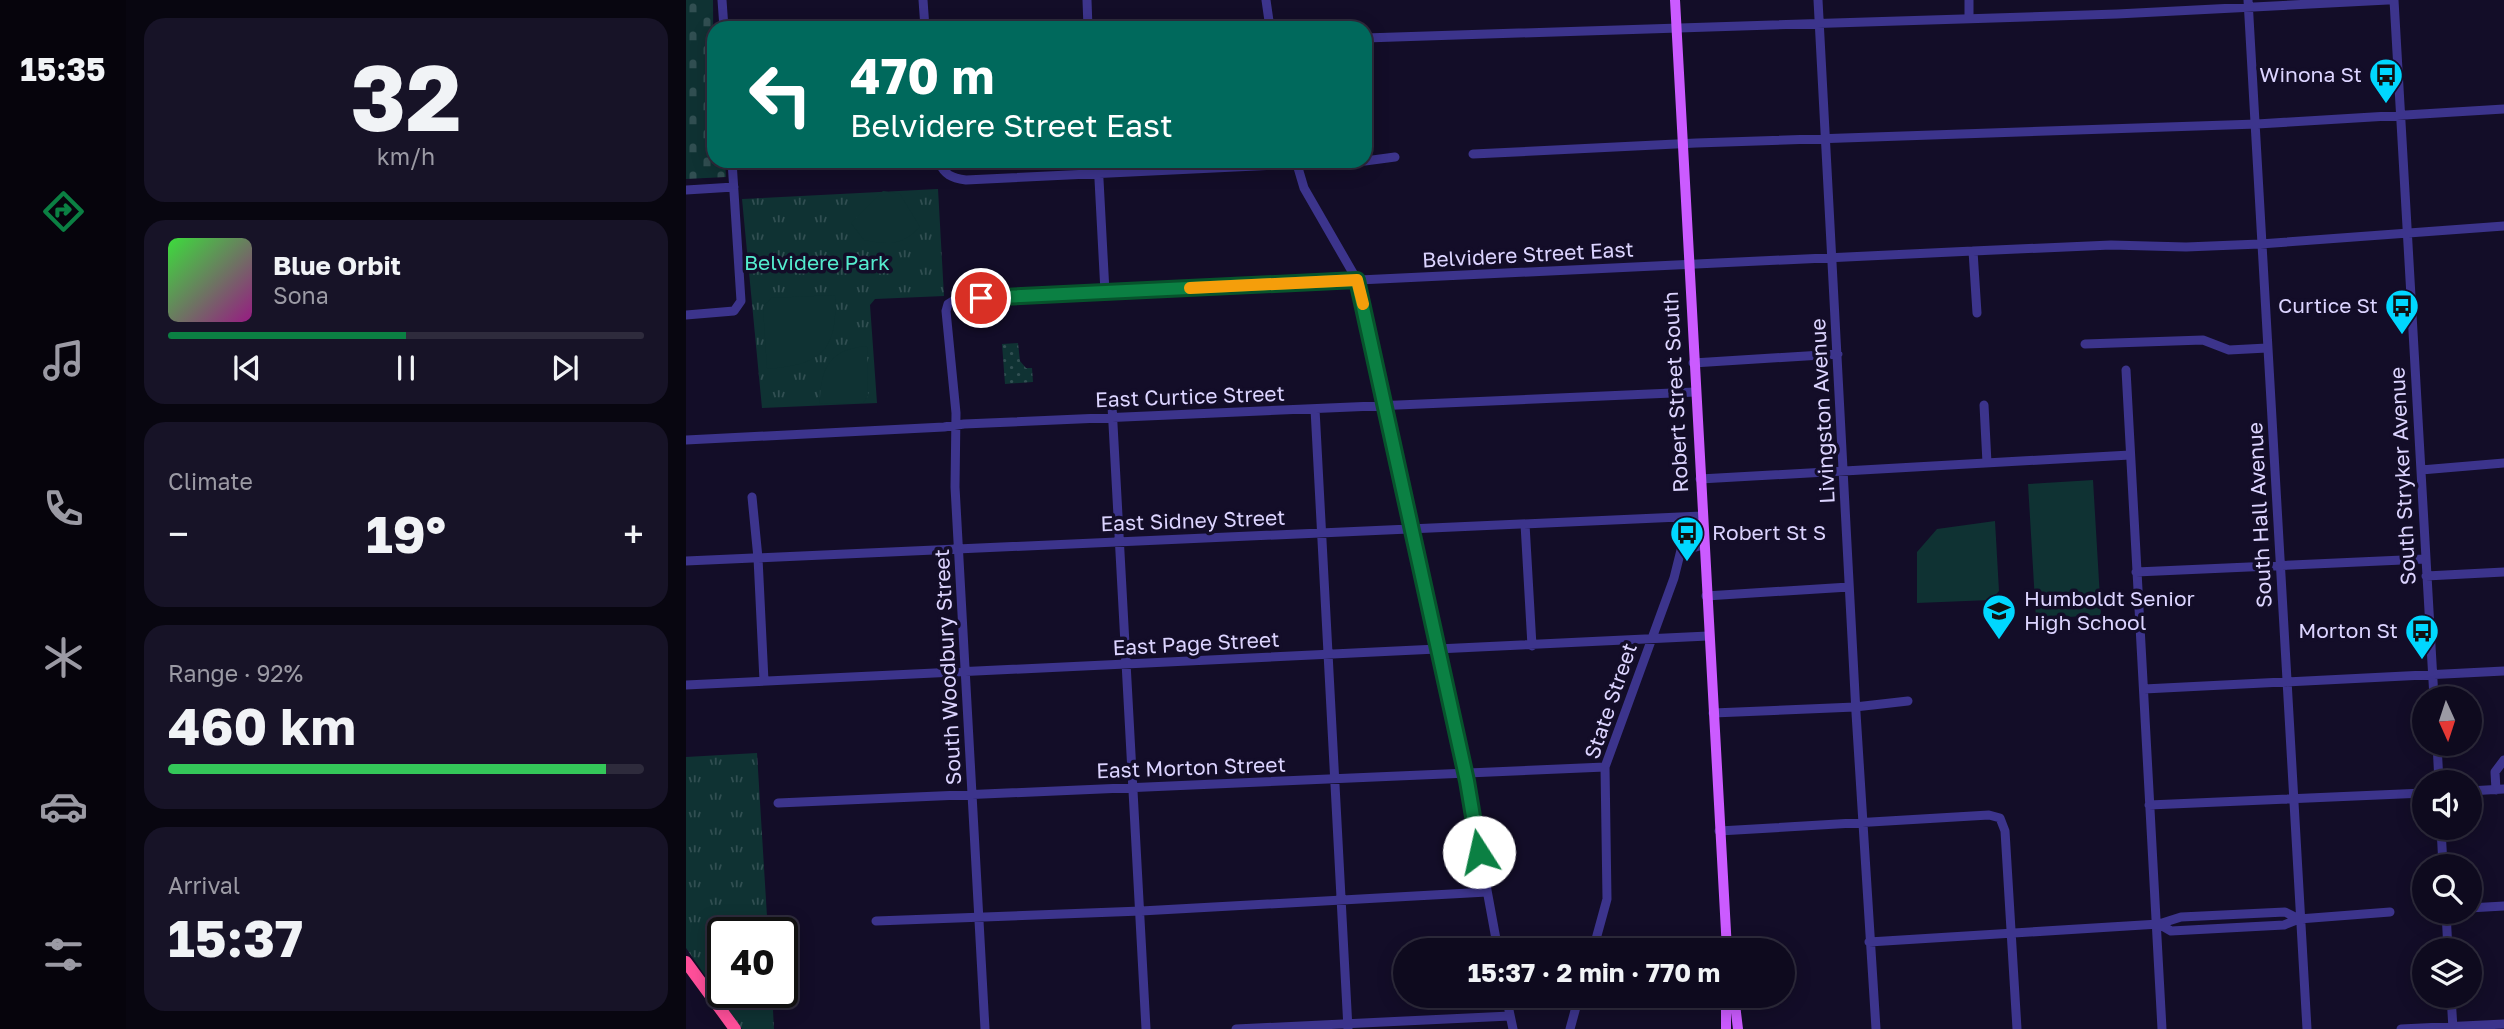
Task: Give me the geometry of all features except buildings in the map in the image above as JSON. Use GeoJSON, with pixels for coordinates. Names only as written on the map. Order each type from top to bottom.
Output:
{"type":"FeatureCollection","features":[{"type":"Feature","properties":{"kind":"highway"},"geometry":{"type":"LineString","coordinates":[[686,962],[734,1029]]}},
{"type":"Feature","properties":{"kind":"main road","name":"Robert Street South"},"geometry":{"type":"LineString","coordinates":[[1675,0],[1726,938]]}},
{"type":"Feature","properties":{"kind":"main road"},"geometry":{"type":"LineString","coordinates":[[1726,1029],[1727,1008]]}},
{"type":"Feature","properties":{"kind":"main road"},"geometry":{"type":"LineString","coordinates":[[1735,1008],[1738,1029]]}},
{"type":"Feature","properties":{"kind":"street"},"geometry":{"type":"LineString","coordinates":[[722,0],[723,21]]}},
{"type":"Feature","properties":{"kind":"street"},"geometry":{"type":"LineString","coordinates":[[923,0],[924,21]]}},
{"type":"Feature","properties":{"kind":"street"},"geometry":{"type":"LineString","coordinates":[[1087,0],[1088,21]]}},
{"type":"Feature","properties":{"kind":"street"},"geometry":{"type":"LineString","coordinates":[[1266,0],[1269,21]]}},
{"type":"Feature","properties":{"kind":"street","name":"Livingston Avenue"},"geometry":{"type":"LineString","coordinates":[[1818,0],[1855,707],[1876,1029]]}},
{"type":"Feature","properties":{"kind":"street"},"geometry":{"type":"LineString","coordinates":[[1969,0],[1969,18]]}},
{"type":"Feature","properties":{"kind":"street"},"geometry":{"type":"LineString","coordinates":[[1372,38],[1969,18],[2388,0]]}},
{"type":"Feature","properties":{"kind":"street","name":"South Stryker Avenue"},"geometry":{"type":"LineString","coordinates":[[2394,0],[2433,686]]}},
{"type":"Feature","properties":{"kind":"street","name":"South Hall Avenue"},"geometry":{"type":"LineString","coordinates":[[2248,4],[2257,124],[2260,244],[2306,1029]]}},
{"type":"Feature","properties":{"kind":"street"},"geometry":{"type":"LineString","coordinates":[[1472,154],[2257,124],[2504,109]]}},
{"type":"Feature","properties":{"kind":"street"},"geometry":{"type":"LineString","coordinates":[[1372,160],[1395,157]]}},
{"type":"Feature","properties":{"kind":"street"},"geometry":{"type":"LineString","coordinates":[[686,315],[726,314],[739,307],[741,294],[733,168]]}},
{"type":"Feature","properties":{"kind":"street"},"geometry":{"type":"LineString","coordinates":[[943,168],[952,178],[966,180],[1189,168]]}},
{"type":"Feature","properties":{"kind":"street"},"geometry":{"type":"LineString","coordinates":[[1099,168],[1105,292]]}},
{"type":"Feature","properties":{"kind":"street"},"geometry":{"type":"LineString","coordinates":[[1298,168],[1304,188],[1357,280],[1465,773],[1496,938]]}},
{"type":"Feature","properties":{"kind":"street"},"geometry":{"type":"LineString","coordinates":[[686,190],[734,187]]}},
{"type":"Feature","properties":{"kind":"street","name":"Belvidere Street East"},"geometry":{"type":"LineString","coordinates":[[948,304],[956,299],[1973,251],[2110,245],[2186,247],[2260,244],[2504,226]]}},
{"type":"Feature","properties":{"kind":"street"},"geometry":{"type":"LineString","coordinates":[[1973,251],[1977,313]]}},
{"type":"Feature","properties":{"kind":"street","name":"South Woodbury Street"},"geometry":{"type":"LineString","coordinates":[[948,304],[946,311],[955,425],[965,672],[985,1029]]}},
{"type":"Feature","properties":{"kind":"street"},"geometry":{"type":"LineString","coordinates":[[2085,344],[2203,340],[2229,351],[2267,348]]}},
{"type":"Feature","properties":{"kind":"street"},"geometry":{"type":"LineString","coordinates":[[1693,363],[1838,354]]}},
{"type":"Feature","properties":{"kind":"street"},"geometry":{"type":"LineString","coordinates":[[2126,370],[2149,806],[2159,924],[2162,1029]]}},
{"type":"Feature","properties":{"kind":"street","name":"East Curtice Street"},"geometry":{"type":"LineString","coordinates":[[686,440],[955,425],[1695,392]]}},
{"type":"Feature","properties":{"kind":"street"},"geometry":{"type":"LineString","coordinates":[[1984,405],[1987,463]]}},
{"type":"Feature","properties":{"kind":"street"},"geometry":{"type":"LineString","coordinates":[[1112,406],[1146,1029]]}},
{"type":"Feature","properties":{"kind":"street"},"geometry":{"type":"LineString","coordinates":[[1315,409],[1348,1027]]}},
{"type":"Feature","properties":{"kind":"street"},"geometry":{"type":"LineString","coordinates":[[1700,479],[2130,455]]}},
{"type":"Feature","properties":{"kind":"street"},"geometry":{"type":"LineString","coordinates":[[2421,470],[2504,463]]}},
{"type":"Feature","properties":{"kind":"street"},"geometry":{"type":"LineString","coordinates":[[752,497],[764,681]]}},
{"type":"Feature","properties":{"kind":"street","name":"East Sidney Street"},"geometry":{"type":"LineString","coordinates":[[686,561],[1702,516]]}},
{"type":"Feature","properties":{"kind":"street","name":"State Street"},"geometry":{"type":"LineString","coordinates":[[1596,938],[1607,899],[1605,767],[1682,551],[1686,530],[1702,516]]}},
{"type":"Feature","properties":{"kind":"street"},"geometry":{"type":"LineString","coordinates":[[1525,524],[1532,646]]}},
{"type":"Feature","properties":{"kind":"street"},"geometry":{"type":"LineString","coordinates":[[1682,551],[1703,545]]}},
{"type":"Feature","properties":{"kind":"street"},"geometry":{"type":"LineString","coordinates":[[2136,572],[2425,559]]}},
{"type":"Feature","properties":{"kind":"street"},"geometry":{"type":"LineString","coordinates":[[2426,576],[2504,572]]}},
{"type":"Feature","properties":{"kind":"street"},"geometry":{"type":"LineString","coordinates":[[1706,596],[1849,587]]}},
{"type":"Feature","properties":{"kind":"street","name":"East Page Street"},"geometry":{"type":"LineString","coordinates":[[686,685],[1709,636]]}},
{"type":"Feature","properties":{"kind":"street"},"geometry":{"type":"LineString","coordinates":[[2144,689],[2504,671]]}},
{"type":"Feature","properties":{"kind":"street"},"geometry":{"type":"LineString","coordinates":[[1713,713],[1855,707],[1908,701]]}},
{"type":"Feature","properties":{"kind":"street"},"geometry":{"type":"LineString","coordinates":[[2482,791],[2500,790],[2495,772],[2504,760]]}},
{"type":"Feature","properties":{"kind":"street","name":"East Morton Street"},"geometry":{"type":"LineString","coordinates":[[778,803],[1605,767]]}},
{"type":"Feature","properties":{"kind":"street"},"geometry":{"type":"LineString","coordinates":[[2149,806],[2412,794]]}},
{"type":"Feature","properties":{"kind":"street"},"geometry":{"type":"LineString","coordinates":[[1719,831],[1989,815],[2000,818],[2005,831],[2017,1029]]}},
{"type":"Feature","properties":{"kind":"street"},"geometry":{"type":"LineString","coordinates":[[876,921],[1140,911],[1487,892]]}},
{"type":"Feature","properties":{"kind":"street"},"geometry":{"type":"LineString","coordinates":[[2482,907],[2504,906]]}},
{"type":"Feature","properties":{"kind":"street"},"geometry":{"type":"LineString","coordinates":[[1869,942],[2012,931],[2159,924],[2171,930],[2284,925],[2299,919],[2390,912]]}},
{"type":"Feature","properties":{"kind":"street"},"geometry":{"type":"LineString","coordinates":[[1508,1008],[1513,1029]]}},
{"type":"Feature","properties":{"kind":"street"},"geometry":{"type":"LineString","coordinates":[[1570,1029],[1576,1008]]}},
{"type":"Feature","properties":{"kind":"street"},"geometry":{"type":"LineString","coordinates":[[2452,1008],[2453,1027]]}},
{"type":"Feature","properties":{"kind":"street"},"geometry":{"type":"LineString","coordinates":[[1239,1029],[1348,1027],[1510,1016]]}},
{"type":"Feature","properties":{"kind":"street"},"geometry":{"type":"LineString","coordinates":[[2401,1029],[2504,1024]]}},
{"type":"Feature","properties":{"kind":"green space"},"geometry":{"type":"Polygon","coordinates":[[[686,0],[713,0],[713,21],[707,21],[707,168],[725,168],[726,177],[686,179],[686,0]]]}},
{"type":"Feature","properties":{"kind":"green space","name":"Belvidere Park"},"geometry":{"type":"Polygon","coordinates":[[[938,189],[944,296],[875,299],[870,305],[877,403],[762,408],[742,199],[938,189]]]}},
{"type":"Feature","properties":{"kind":"green space"},"geometry":{"type":"Polygon","coordinates":[[[883,191],[900,194],[920,227],[907,238],[894,243],[864,240],[851,223],[883,191]]]}},
{"type":"Feature","properties":{"kind":"green space"},"geometry":{"type":"Polygon","coordinates":[[[835,295],[833,330],[822,352],[801,364],[767,369],[763,307],[771,298],[835,295]]]}},
{"type":"Feature","properties":{"kind":"green space"},"geometry":{"type":"Polygon","coordinates":[[[1018,343],[1020,361],[1026,368],[1032,368],[1033,382],[1005,384],[1002,344],[1018,343]]]}},
{"type":"Feature","properties":{"kind":"green space"},"geometry":{"type":"Polygon","coordinates":[[[867,346],[868,396],[863,403],[820,404],[822,380],[830,363],[844,351],[867,346]]]}},
{"type":"Feature","properties":{"kind":"green space"},"geometry":{"type":"Polygon","coordinates":[[[2093,480],[2101,615],[2036,619],[2028,484],[2093,480]]]}},
{"type":"Feature","properties":{"kind":"green space"},"geometry":{"type":"Polygon","coordinates":[[[1995,521],[1999,591],[1991,600],[1917,603],[1917,552],[1937,529],[1995,521]]]}},
{"type":"Feature","properties":{"kind":"green space"},"geometry":{"type":"Polygon","coordinates":[[[757,753],[767,917],[707,917],[707,978],[686,948],[686,757],[757,753]]]}},
{"type":"Feature","properties":{"kind":"green space"},"geometry":{"type":"Polygon","coordinates":[[[727,1008],[773,1008],[774,1029],[742,1029],[727,1008]]]}},
{"type":"Feature","properties":{"kind":"slow traffic"},"geometry":{"type":"LineString","coordinates":[[1190,288],[1357,280],[1363,304]]}},
{"type":"Feature","properties":{"kind":"place","name":"Winona St"},"geometry":{"type":"Point","coordinates":[2386,105]}},
{"type":"Feature","properties":{"kind":"place","name":"Curtice St"},"geometry":{"type":"Point","coordinates":[2402,336]}},
{"type":"Feature","properties":{"kind":"place","name":"Robert St S"},"geometry":{"type":"Point","coordinates":[1687,563]}},
{"type":"Feature","properties":{"kind":"place","name":"Humboldt Senior High School"},"geometry":{"type":"Point","coordinates":[1999,641]}},
{"type":"Feature","properties":{"kind":"place","name":"Morton St"},"geometry":{"type":"Point","coordinates":[2422,661]}},
{"type":"Feature","properties":{"kind":"route"},"geometry":{"type":"LineString","coordinates":[[981,298],[1357,280],[1467,781],[1479,852]]}}]}
